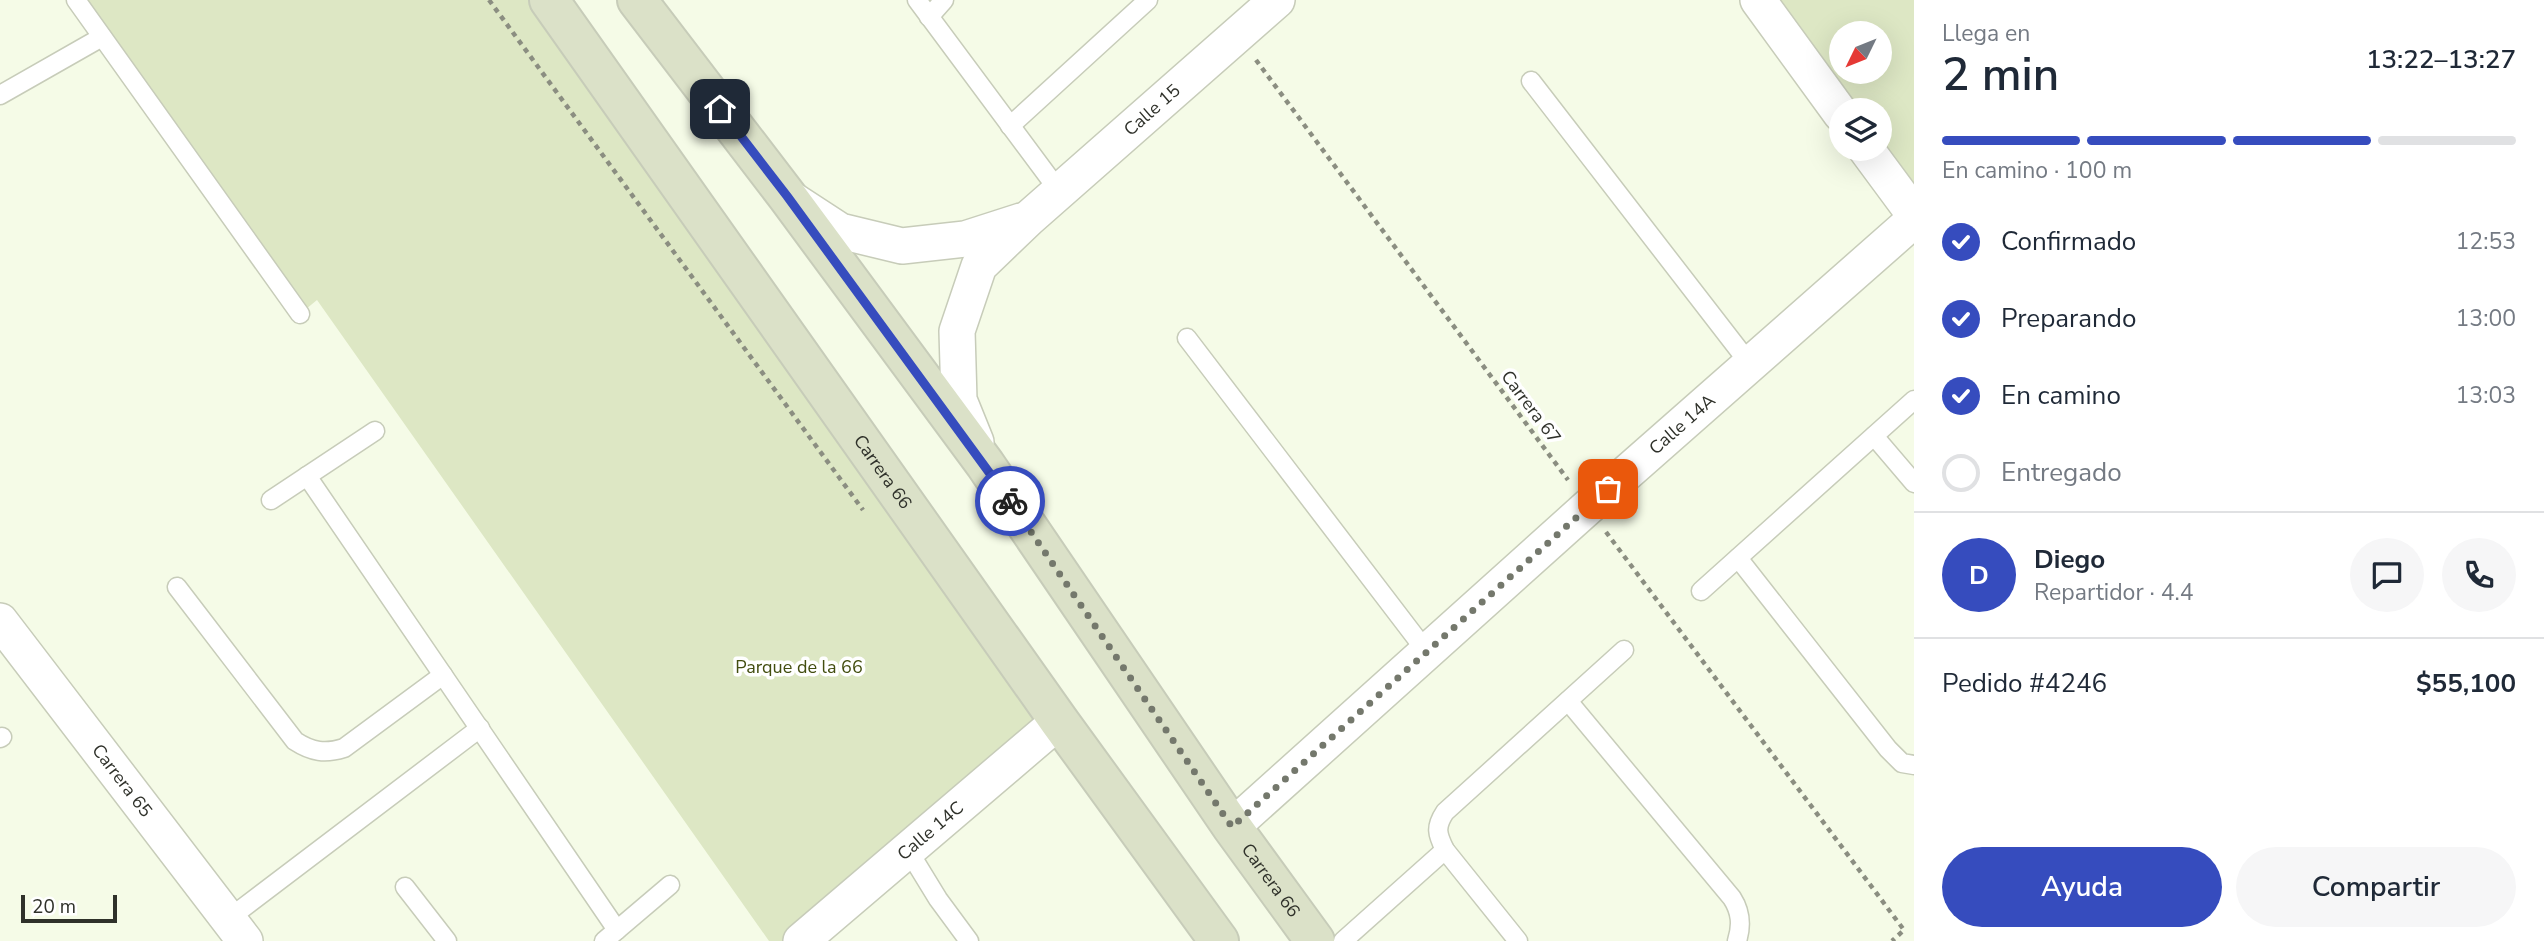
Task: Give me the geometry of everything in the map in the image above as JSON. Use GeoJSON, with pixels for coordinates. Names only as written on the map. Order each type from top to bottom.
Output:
{"type":"FeatureCollection","features":[{"type":"Feature","properties":{"kind":"main road","name":"Carrera 66"},"geometry":{"type":"LineString","coordinates":[[549,0],[1059,720],[1219,941]]}},
{"type":"Feature","properties":{"kind":"main road","name":"Carrera 66"},"geometry":{"type":"LineString","coordinates":[[637,0],[787,196],[985,464],[1232,827],[1315,941]]}},
{"type":"Feature","properties":{"kind":"street","name":"Calle 15"},"geometry":{"type":"LineString","coordinates":[[985,464],[959,400],[957,331],[979,266],[1059,191],[1277,0]]}},
{"type":"Feature","properties":{"kind":"street"},"geometry":{"type":"LineString","coordinates":[[1758,0],[1829,98]]}},
{"type":"Feature","properties":{"kind":"street"},"geometry":{"type":"LineString","coordinates":[[1875,161],[1914,214]]}},
{"type":"Feature","properties":{"kind":"street","name":"Calle 15"},"geometry":{"type":"LineString","coordinates":[[787,196],[840,231],[902,246],[965,239],[1028,219]]}},
{"type":"Feature","properties":{"kind":"street","name":"Calle 14A"},"geometry":{"type":"LineString","coordinates":[[1232,827],[1749,363],[1914,220]]}},
{"type":"Feature","properties":{"kind":"street","name":"Carrera 65"},"geometry":{"type":"LineString","coordinates":[[0,621],[236,930]]}},
{"type":"Feature","properties":{"kind":"street","name":"Calle 14C"},"geometry":{"type":"LineString","coordinates":[[801,941],[1059,720]]}},
{"type":"Feature","properties":{"kind":"lane"},"geometry":{"type":"LineString","coordinates":[[76,0],[300,314]]}},
{"type":"Feature","properties":{"kind":"lane"},"geometry":{"type":"LineString","coordinates":[[916,0],[1059,191]]}},
{"type":"Feature","properties":{"kind":"lane"},"geometry":{"type":"LineString","coordinates":[[929,17],[944,0]]}},
{"type":"Feature","properties":{"kind":"lane"},"geometry":{"type":"LineString","coordinates":[[1010,127],[1148,0]]}},
{"type":"Feature","properties":{"kind":"lane"},"geometry":{"type":"LineString","coordinates":[[0,95],[102,37]]}},
{"type":"Feature","properties":{"kind":"lane"},"geometry":{"type":"LineString","coordinates":[[1531,81],[1749,363]]}},
{"type":"Feature","properties":{"kind":"lane"},"geometry":{"type":"LineString","coordinates":[[1187,338],[1426,651]]}},
{"type":"Feature","properties":{"kind":"lane"},"geometry":{"type":"LineString","coordinates":[[1701,591],[1914,400]]}},
{"type":"Feature","properties":{"kind":"lane"},"geometry":{"type":"LineString","coordinates":[[271,500],[375,431]]}},
{"type":"Feature","properties":{"kind":"lane"},"geometry":{"type":"LineString","coordinates":[[1874,436],[1911,474]]}},
{"type":"Feature","properties":{"kind":"lane"},"geometry":{"type":"LineString","coordinates":[[307,476],[480,728],[611,935],[670,885]]}},
{"type":"Feature","properties":{"kind":"lane"},"geometry":{"type":"LineString","coordinates":[[1738,558],[1888,749],[1902,763],[1914,765]]}},
{"type":"Feature","properties":{"kind":"lane"},"geometry":{"type":"LineString","coordinates":[[177,587],[295,741],[306,748],[332,752],[344,748],[443,675]]}},
{"type":"Feature","properties":{"kind":"lane"},"geometry":{"type":"LineString","coordinates":[[1518,941],[1445,850],[1438,835],[1437,824],[1445,812],[1624,650]]}},
{"type":"Feature","properties":{"kind":"lane"},"geometry":{"type":"LineString","coordinates":[[1568,701],[1732,898],[1739,909],[1741,927],[1737,941]]}},
{"type":"Feature","properties":{"kind":"lane"},"geometry":{"type":"LineString","coordinates":[[236,930],[480,728]]}},
{"type":"Feature","properties":{"kind":"lane"},"geometry":{"type":"LineString","coordinates":[[908,850],[938,899],[969,941]]}},
{"type":"Feature","properties":{"kind":"lane"},"geometry":{"type":"LineString","coordinates":[[1343,941],[1445,850]]}},
{"type":"Feature","properties":{"kind":"lane"},"geometry":{"type":"LineString","coordinates":[[405,887],[447,941]]}},
{"type":"Feature","properties":{"kind":"path"},"geometry":{"type":"LineString","coordinates":[[489,0],[868,517]]}},
{"type":"Feature","properties":{"kind":"path","name":"Carrera 67"},"geometry":{"type":"LineString","coordinates":[[1237,35],[1904,930],[1892,941]]}},
{"type":"Feature","properties":{"kind":"green space","name":"Parque de la 66"},"geometry":{"type":"Polygon","coordinates":[[[76,0],[549,0],[1059,721],[801,941],[769,941],[317,300],[300,314],[76,0]]]}},
{"type":"Feature","properties":{"kind":"green space"},"geometry":{"type":"Polygon","coordinates":[[[1758,0],[1914,0],[1914,214],[1886,161],[1892,161],[1892,98],[1832,98],[1758,0]]]}},
{"type":"Feature","properties":{"kind":"way so far"},"geometry":{"type":"LineString","coordinates":[[1010,501],[1232,827],[1608,489]]}},
{"type":"Feature","properties":{"kind":"route"},"geometry":{"type":"LineString","coordinates":[[720,109],[787,196],[1010,501]]}}]}
